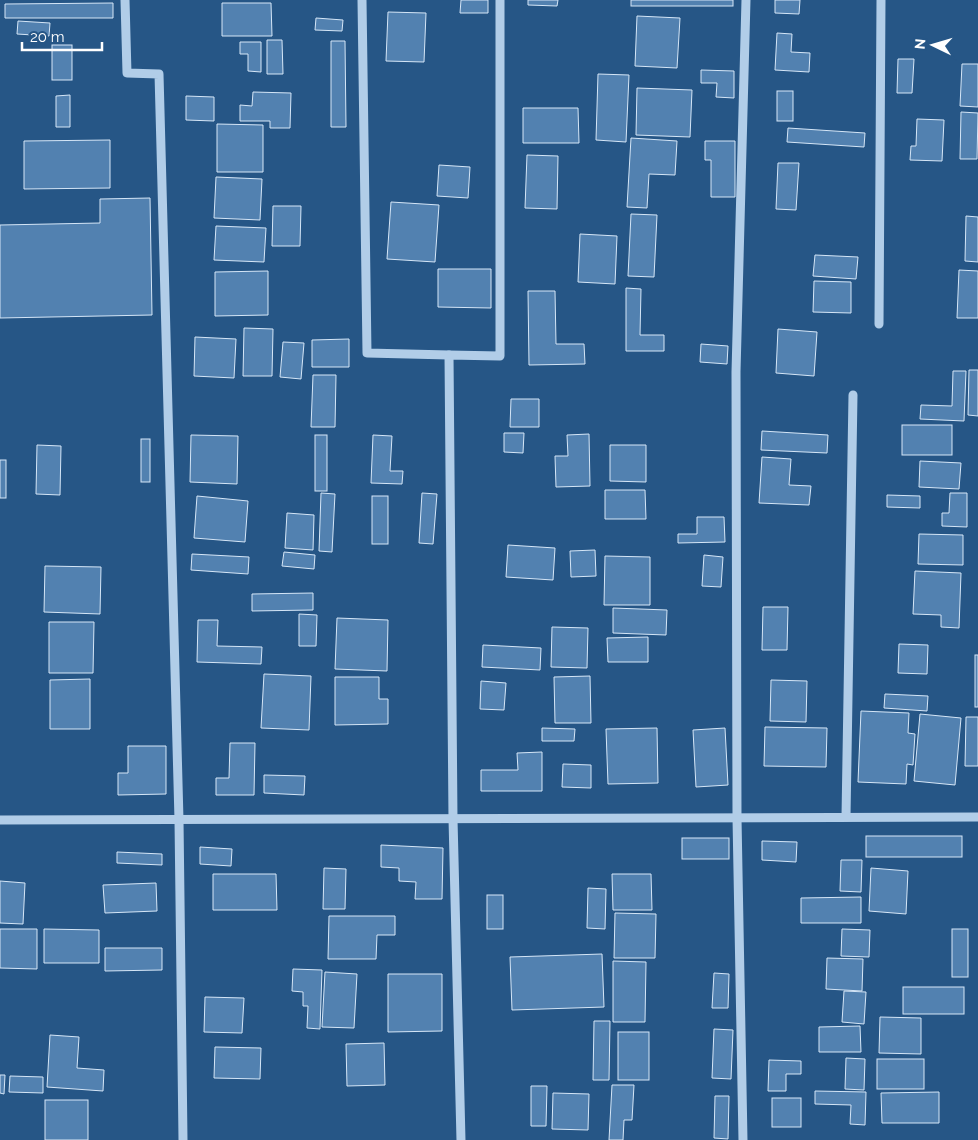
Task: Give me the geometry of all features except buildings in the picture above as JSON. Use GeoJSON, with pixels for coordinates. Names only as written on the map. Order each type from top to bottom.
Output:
{"type":"FeatureCollection","features":[{"type":"Feature","properties":{"kind":"street"},"geometry":{"type":"LineString","coordinates":[[125,0],[127,73],[159,74],[179,820],[183,1140]]}},
{"type":"Feature","properties":{"kind":"street"},"geometry":{"type":"LineString","coordinates":[[362,0],[367,353],[500,356],[500,0]]}},
{"type":"Feature","properties":{"kind":"street"},"geometry":{"type":"LineString","coordinates":[[743,1140],[738,818],[736,372],[746,0]]}},
{"type":"Feature","properties":{"kind":"street"},"geometry":{"type":"LineString","coordinates":[[879,324],[881,0]]}},
{"type":"Feature","properties":{"kind":"street"},"geometry":{"type":"LineString","coordinates":[[449,355],[453,819],[461,1140]]}},
{"type":"Feature","properties":{"kind":"street"},"geometry":{"type":"LineString","coordinates":[[846,817],[853,395]]}},
{"type":"Feature","properties":{"kind":"street"},"geometry":{"type":"LineString","coordinates":[[0,820],[978,817]]}}]}
